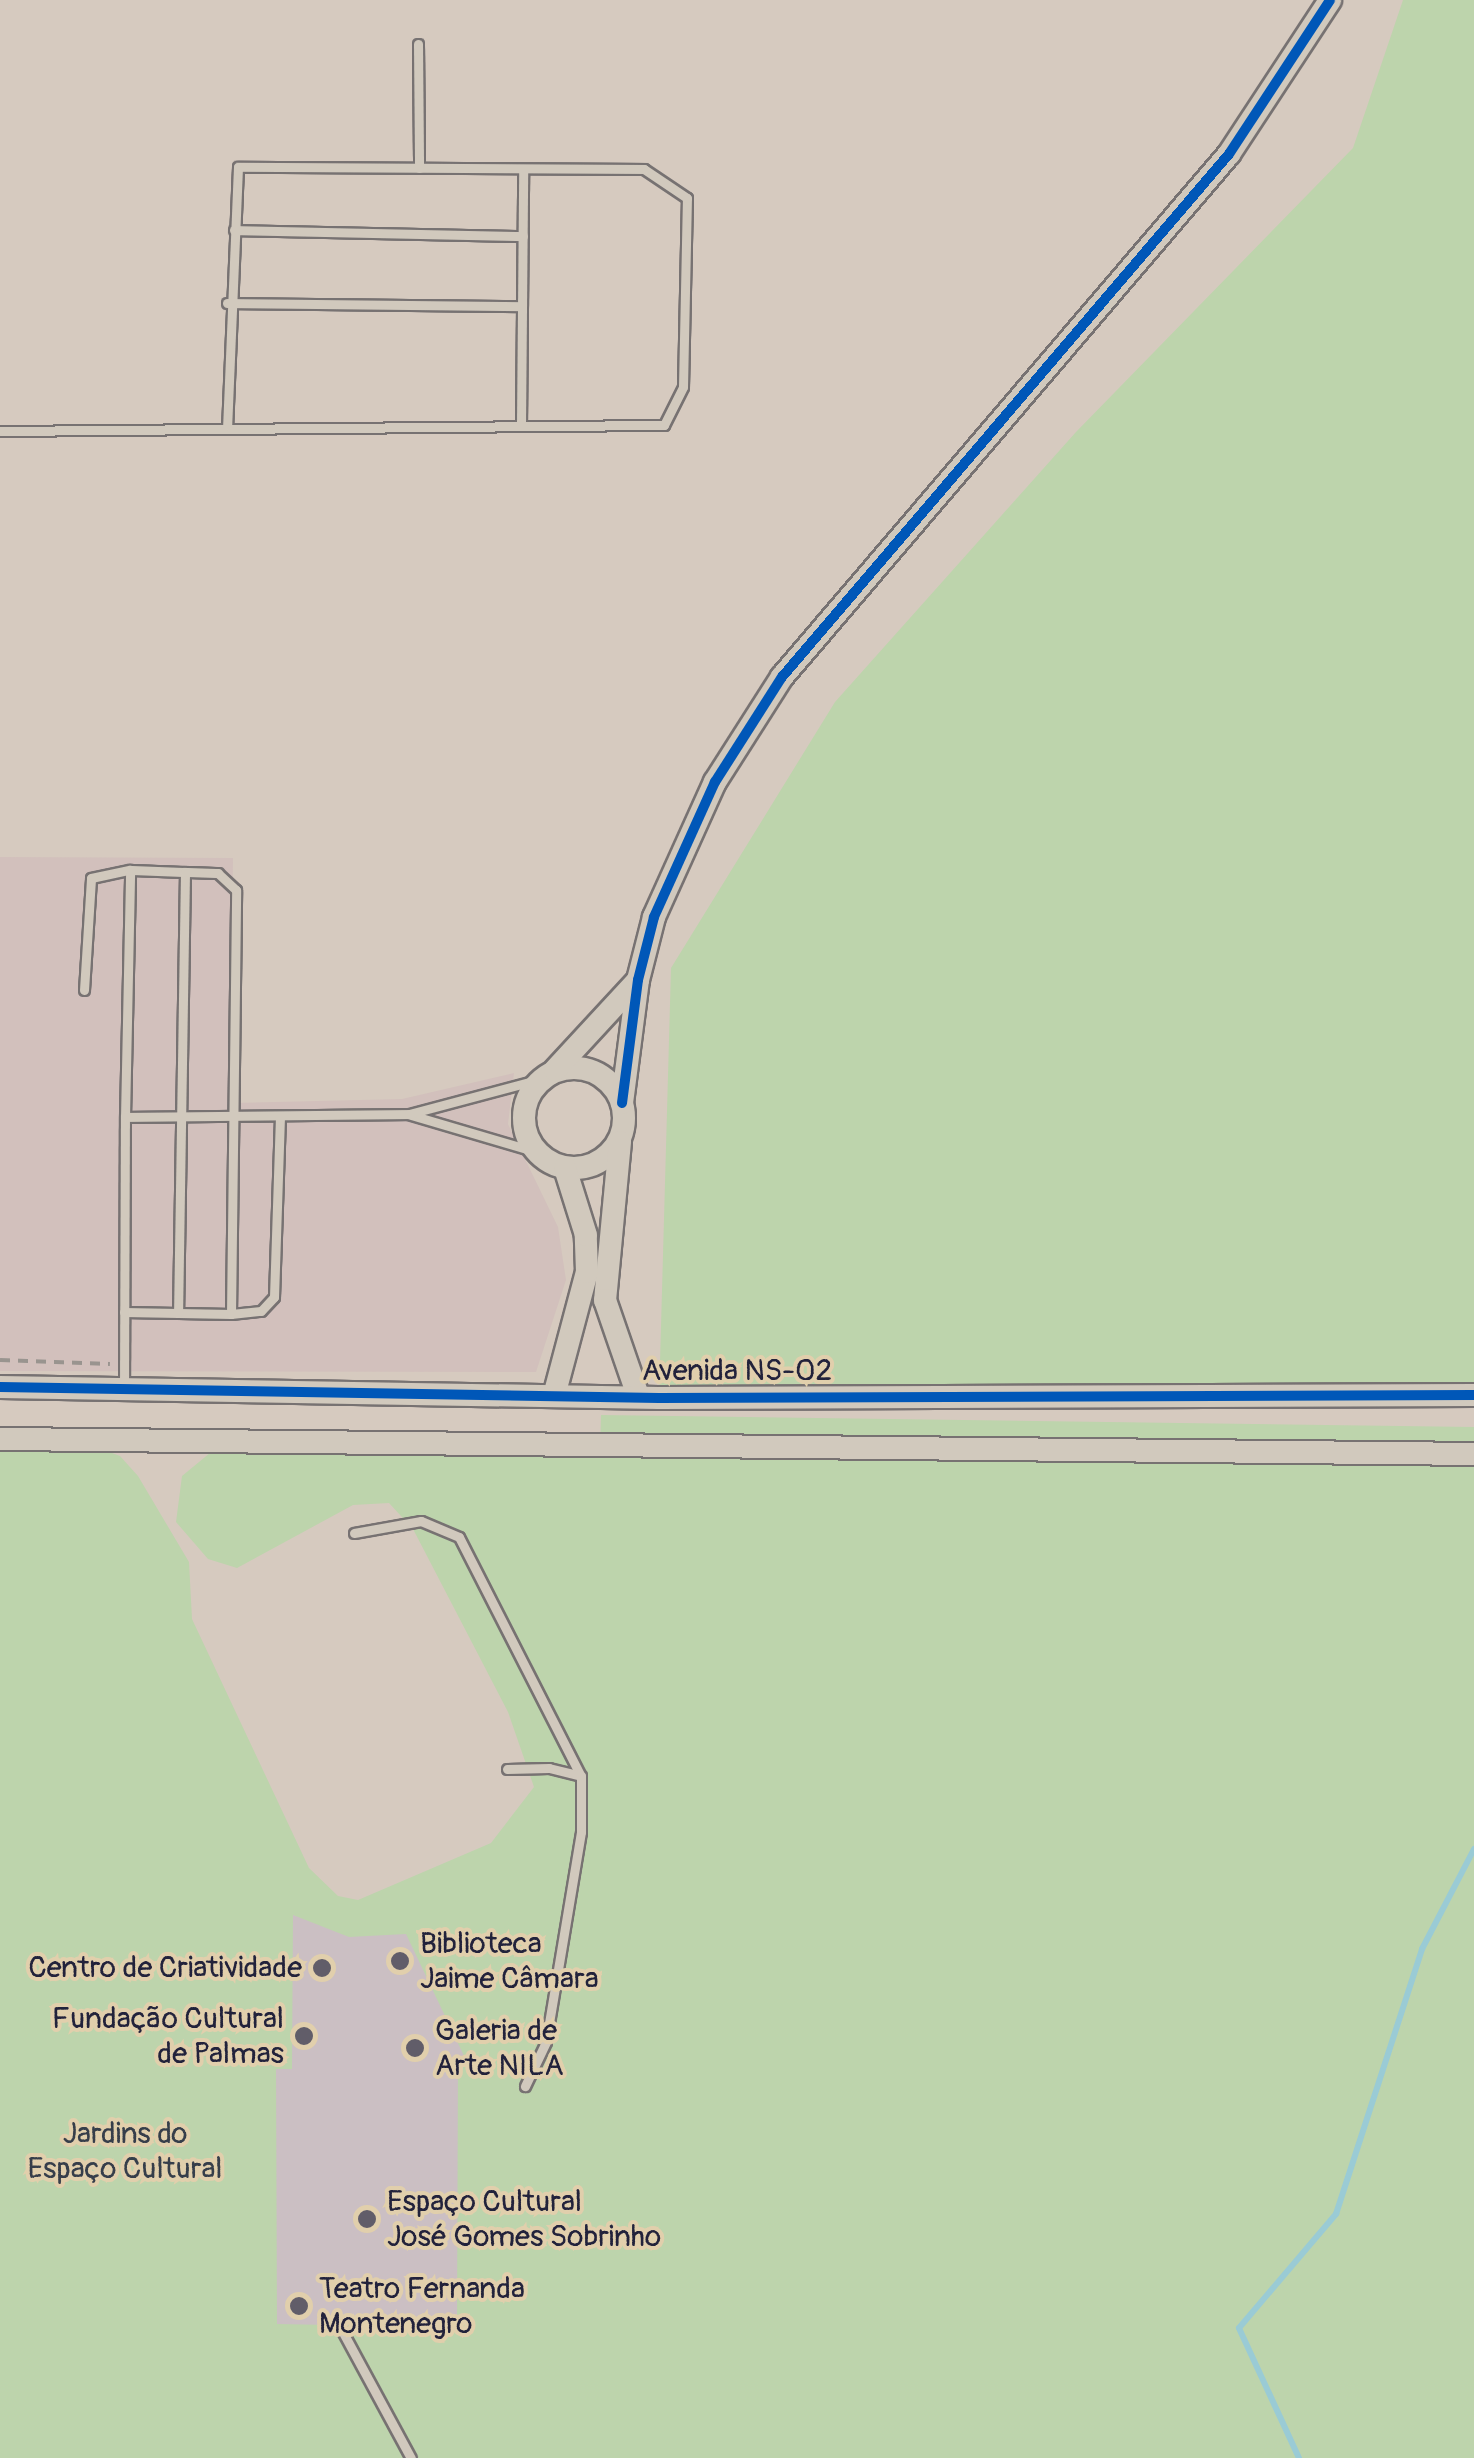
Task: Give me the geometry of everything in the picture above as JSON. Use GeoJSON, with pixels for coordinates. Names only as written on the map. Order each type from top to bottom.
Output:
{"type":"FeatureCollection","features":[{"type":"Feature","properties":{"kind":"street"},"geometry":{"type":"LineString","coordinates":[[638,1396],[605,1300],[622,1103],[638,980],[677,857],[715,782],[782,677],[1229,154],[1330,0]]}},
{"type":"Feature","properties":{"kind":"street"},"geometry":{"type":"LineString","coordinates":[[620,1138],[603,1159],[565,1168],[536,1152],[524,1106],[548,1074],[638,980]]}},
{"type":"Feature","properties":{"kind":"street"},"geometry":{"type":"LineString","coordinates":[[548,1074],[596,1072],[622,1103]]}},
{"type":"Feature","properties":{"kind":"street"},"geometry":{"type":"LineString","coordinates":[[554,1392],[587,1272],[586,1235],[565,1168]]}},
{"type":"Feature","properties":{"kind":"street","name":"Avenida NS-02"},"geometry":{"type":"LineString","coordinates":[[0,1387],[638,1396],[1474,1395]]}},
{"type":"Feature","properties":{"kind":"street"},"geometry":{"type":"LineString","coordinates":[[0,1439],[1474,1454]]}},
{"type":"Feature","properties":{"kind":"lane"},"geometry":{"type":"LineString","coordinates":[[418,44],[419,168]]}},
{"type":"Feature","properties":{"kind":"lane"},"geometry":{"type":"LineString","coordinates":[[0,431],[664,425],[678,407],[687,198],[644,168],[238,167],[227,303],[227,426]]}},
{"type":"Feature","properties":{"kind":"lane"},"geometry":{"type":"LineString","coordinates":[[521,424],[523,170]]}},
{"type":"Feature","properties":{"kind":"lane"},"geometry":{"type":"LineString","coordinates":[[234,230],[523,236]]}},
{"type":"Feature","properties":{"kind":"lane"},"geometry":{"type":"LineString","coordinates":[[227,303],[522,306]]}},
{"type":"Feature","properties":{"kind":"lane"},"geometry":{"type":"LineString","coordinates":[[124,1390],[130,870]]}},
{"type":"Feature","properties":{"kind":"lane"},"geometry":{"type":"LineString","coordinates":[[84,990],[91,878],[130,870],[218,873],[236,890],[231,1314]]}},
{"type":"Feature","properties":{"kind":"lane"},"geometry":{"type":"LineString","coordinates":[[178,1313],[185,872]]}},
{"type":"Feature","properties":{"kind":"lane"},"geometry":{"type":"LineString","coordinates":[[125,1117],[280,1119],[409,1114],[548,1074]]}},
{"type":"Feature","properties":{"kind":"lane"},"geometry":{"type":"LineString","coordinates":[[409,1114],[536,1152]]}},
{"type":"Feature","properties":{"kind":"lane"},"geometry":{"type":"LineString","coordinates":[[124,1312],[231,1314],[261,1311],[274,1297],[280,1119]]}},
{"type":"Feature","properties":{"kind":"lane"},"geometry":{"type":"LineString","coordinates":[[354,1533],[421,1521],[460,1537],[581,1776],[581,1832],[546,2042],[525,2086]]}},
{"type":"Feature","properties":{"kind":"lane"},"geometry":{"type":"LineString","coordinates":[[507,1769],[549,1768],[581,1776]]}},
{"type":"Feature","properties":{"kind":"lane"},"geometry":{"type":"LineString","coordinates":[[339,2325],[410,2458]]}},
{"type":"Feature","properties":{"kind":"shaded area"},"geometry":{"type":"Polygon","coordinates":[[[0,857],[233,858],[230,1103],[402,1099],[514,1073],[508,1124],[558,1227],[566,1280],[536,1372],[0,1371],[0,857]]]}},
{"type":"Feature","properties":{"kind":"green space"},"geometry":{"type":"Polygon","coordinates":[[[1403,0],[1474,0],[1474,1395],[659,1398],[671,968],[835,702],[1076,432],[1353,148],[1403,0]]]}},
{"type":"Feature","properties":{"kind":"green space","name":"Jardins do Espaço Cultural"},"geometry":{"type":"Polygon","coordinates":[[[601,1415],[1474,1427],[1474,2458],[0,2458],[0,1444],[88,1444],[120,1456],[138,1476],[189,1562],[192,1619],[309,1868],[338,1896],[358,1900],[491,1843],[534,1787],[508,1712],[413,1529],[389,1503],[353,1505],[237,1568],[208,1559],[176,1522],[182,1476],[216,1448],[600,1450],[601,1415]]]}},
{"type":"Feature","properties":{"kind":"building","name":"Espaço Cultural José Gomes Sobrinho"},"geometry":{"type":"Polygon","coordinates":[[[293,1915],[349,1937],[406,1934],[465,2058],[458,2061],[457,2325],[348,2325],[338,2317],[331,2325],[277,2324],[276,2069],[292,2069],[293,1915]]]}},
{"type":"Feature","properties":{"kind":"waterway"},"geometry":{"type":"LineString","coordinates":[[1299,2458],[1239,2328],[1336,2214],[1422,1949],[1474,1849]]}},
{"type":"Feature","properties":{"kind":"cycle path"},"geometry":{"type":"LineString","coordinates":[[622,1103],[638,980],[654,917],[715,782],[782,677],[1229,154],[1330,0]]}},
{"type":"Feature","properties":{"kind":"cycle path"},"geometry":{"type":"LineString","coordinates":[[0,1387],[659,1398],[1474,1395]]}},
{"type":"Feature","properties":{"kind":"place","name":"Biblioteca Jaime Câmara"},"geometry":{"type":"Point","coordinates":[400,1961]}},
{"type":"Feature","properties":{"kind":"place","name":"Centro de Criatividade"},"geometry":{"type":"Point","coordinates":[322,1968]}},
{"type":"Feature","properties":{"kind":"place","name":"Fundação Cultural de Palmas"},"geometry":{"type":"Point","coordinates":[304,2036]}},
{"type":"Feature","properties":{"kind":"place","name":"Galeria de Arte NILA"},"geometry":{"type":"Point","coordinates":[415,2048]}},
{"type":"Feature","properties":{"kind":"place","name":"Espaço Cultural José Gomes Sobrinho"},"geometry":{"type":"Point","coordinates":[367,2219]}},
{"type":"Feature","properties":{"kind":"place","name":"Teatro Fernanda Montenegro"},"geometry":{"type":"Point","coordinates":[299,2306]}}]}
